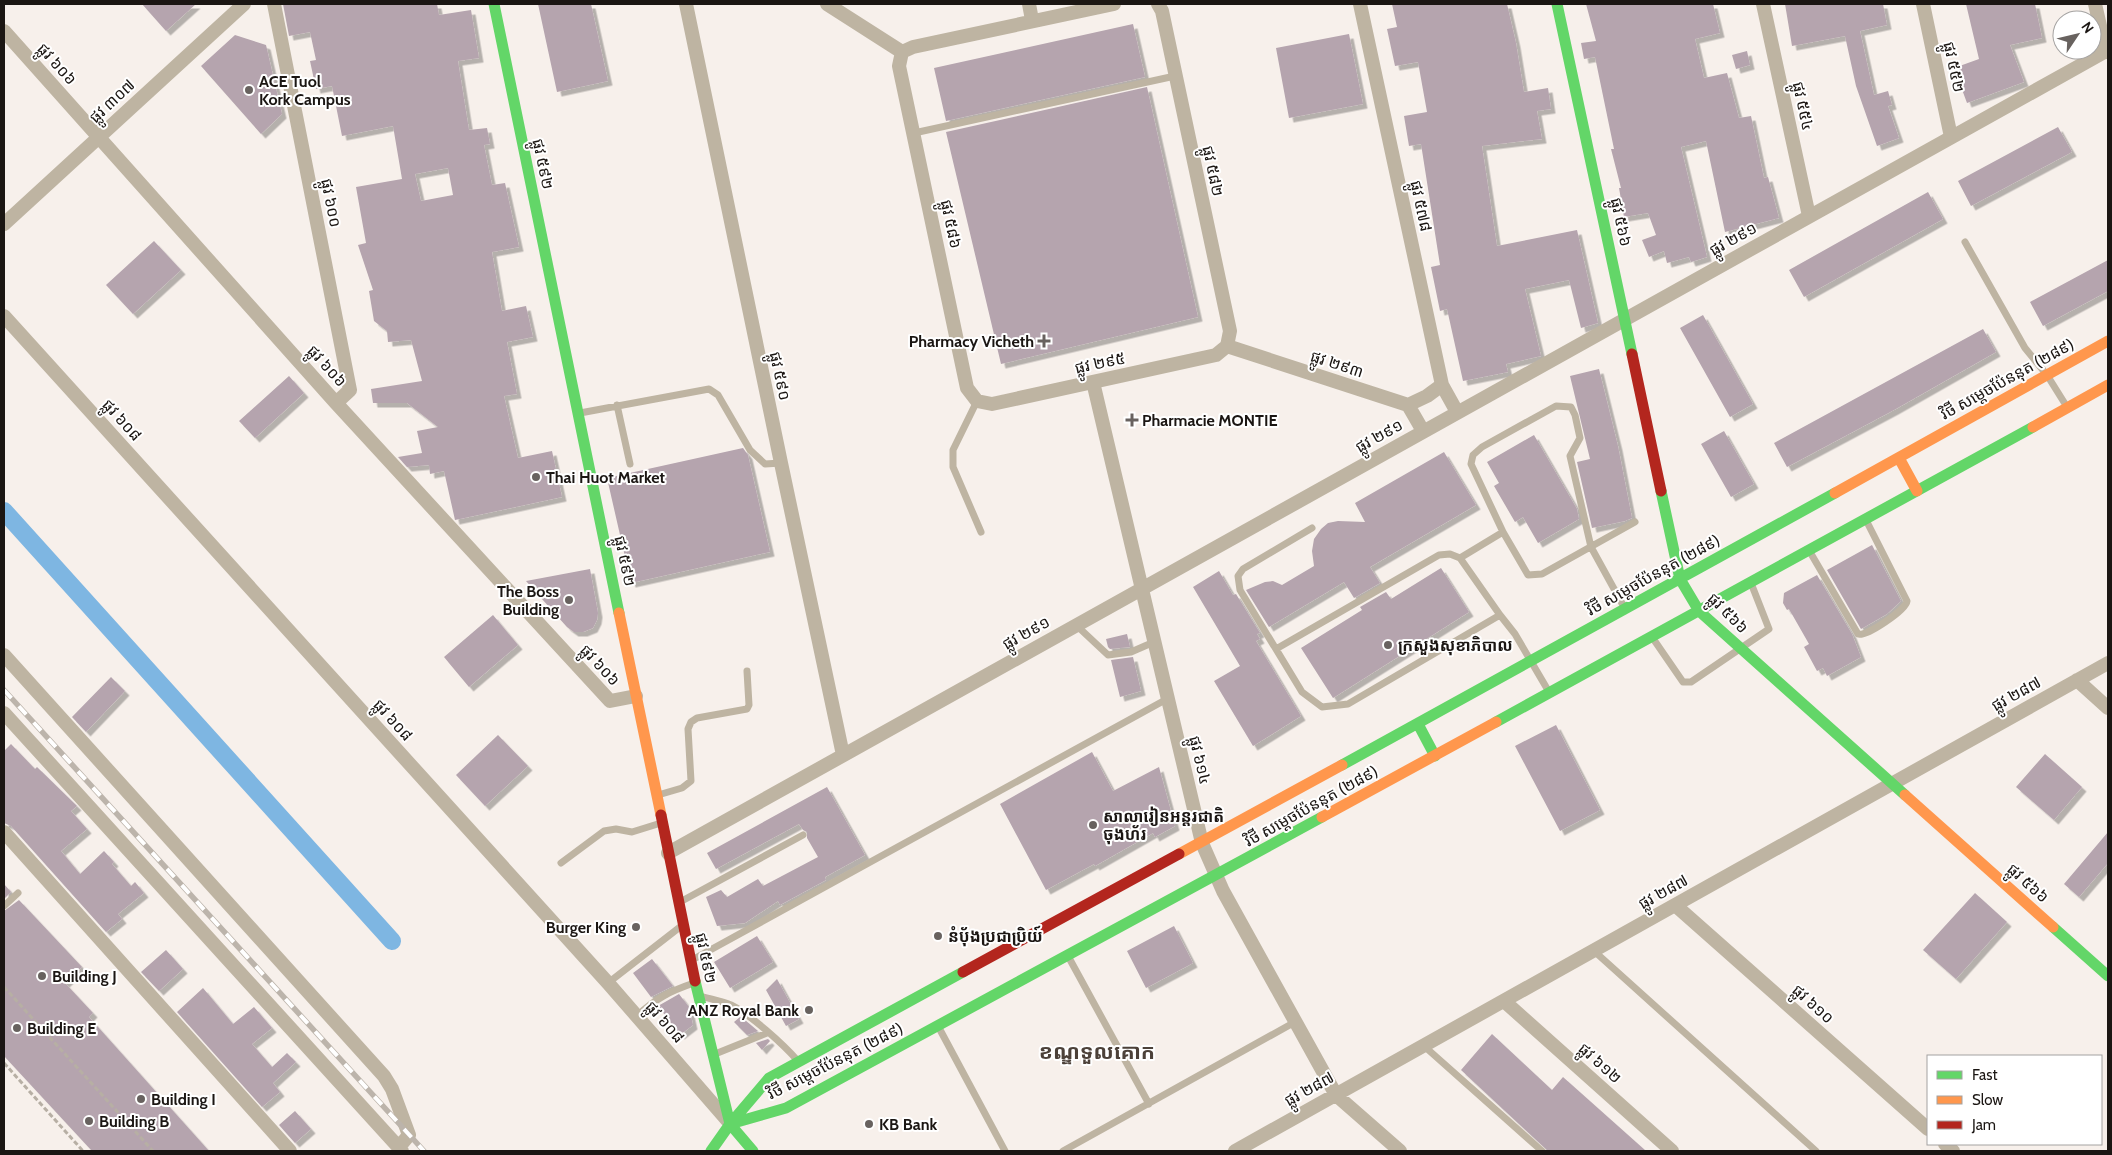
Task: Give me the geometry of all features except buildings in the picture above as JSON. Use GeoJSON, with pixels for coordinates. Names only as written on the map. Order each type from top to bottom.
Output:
{"type":"FeatureCollection","features":[{"type":"Feature","properties":{"kind":"main road","name":"ផ្លូវ ៥៩២"},"geometry":{"type":"LineString","coordinates":[[494,4],[690,961],[730,1124]]}},
{"type":"Feature","properties":{"kind":"main road","name":"ផ្លូវ ៥៦៦"},"geometry":{"type":"LineString","coordinates":[[1557,4],[1680,579],[1699,611],[2108,976]]}},
{"type":"Feature","properties":{"kind":"main road","name":"វិថី សម្តេចប៉ែននុត (២៨៩)"},"geometry":{"type":"LineString","coordinates":[[730,1124],[769,1078],[1202,843],[2108,341]]}},
{"type":"Feature","properties":{"kind":"main road","name":"វិថី សម្តេចប៉ែននុត (២៨៩)"},"geometry":{"type":"LineString","coordinates":[[730,1124],[786,1108],[1550,694],[2108,385]]}},
{"type":"Feature","properties":{"kind":"main road"},"geometry":{"type":"LineString","coordinates":[[1899,458],[1917,491]]}},
{"type":"Feature","properties":{"kind":"main road"},"geometry":{"type":"LineString","coordinates":[[1418,724],[1435,756]]}},
{"type":"Feature","properties":{"kind":"main road"},"geometry":{"type":"LineString","coordinates":[[711,1151],[730,1124]]}},
{"type":"Feature","properties":{"kind":"main road","name":"ផ្លូវ ៦០៨"},"geometry":{"type":"LineString","coordinates":[[730,1124],[753,1151]]}},
{"type":"Feature","properties":{"kind":"street","name":"ផ្លូវ ៦០០"},"geometry":{"type":"LineString","coordinates":[[274,4],[350,390],[336,403]]}},
{"type":"Feature","properties":{"kind":"street","name":"ផ្លូវ ៥៩០"},"geometry":{"type":"LineString","coordinates":[[686,4],[780,463],[843,755]]}},
{"type":"Feature","properties":{"kind":"street"},"geometry":{"type":"LineString","coordinates":[[827,4],[902,52],[914,47],[1032,20],[1114,4]]}},
{"type":"Feature","properties":{"kind":"street"},"geometry":{"type":"LineString","coordinates":[[1029,4],[1032,20]]}},
{"type":"Feature","properties":{"kind":"street","name":"ផ្លូវ ៥៨២"},"geometry":{"type":"LineString","coordinates":[[1158,4],[1162,11],[1230,331],[1227,346]]}},
{"type":"Feature","properties":{"kind":"street","name":"ផ្លូវ ៥៧៨"},"geometry":{"type":"LineString","coordinates":[[1360,4],[1442,385],[1457,412]]}},
{"type":"Feature","properties":{"kind":"street","name":"ផ្លូវ ៥៥៤"},"geometry":{"type":"LineString","coordinates":[[1763,4],[1809,216]]}},
{"type":"Feature","properties":{"kind":"street","name":"ផ្លូវ ៥៥២"},"geometry":{"type":"LineString","coordinates":[[1923,4],[1951,137]]}},
{"type":"Feature","properties":{"kind":"street"},"geometry":{"type":"LineString","coordinates":[[2095,4],[2107,51]]}},
{"type":"Feature","properties":{"kind":"street","name":"ផ្លូវ ៣០៧"},"geometry":{"type":"LineString","coordinates":[[4,224],[235,7]]}},
{"type":"Feature","properties":{"kind":"street","name":"ផ្លូវ ៦០៦"},"geometry":{"type":"LineString","coordinates":[[4,31],[336,403],[610,701],[636,696]]}},
{"type":"Feature","properties":{"kind":"street","name":"ផ្លូវ ២៩១"},"geometry":{"type":"LineString","coordinates":[[668,853],[2107,51]]}},
{"type":"Feature","properties":{"kind":"street","name":"ផ្លូវ ៥៨៦"},"geometry":{"type":"LineString","coordinates":[[902,52],[899,66],[967,388],[977,401]]}},
{"type":"Feature","properties":{"kind":"street","name":"ផ្លូវ ៦០៨"},"geometry":{"type":"LineString","coordinates":[[4,316],[608,983],[730,1124]]}},
{"type":"Feature","properties":{"kind":"street","name":"ផ្លូវ ២៩៥"},"geometry":{"type":"LineString","coordinates":[[977,401],[992,404],[1216,355],[1227,346]]}},
{"type":"Feature","properties":{"kind":"street","name":"ផ្លូវ ២៩៣"},"geometry":{"type":"LineString","coordinates":[[1227,346],[1408,405]]}},
{"type":"Feature","properties":{"kind":"street","name":"ផ្លូវ ៦១៤"},"geometry":{"type":"LineString","coordinates":[[1093,382],[1202,843],[1215,876],[1336,1095],[1400,1151]]}},
{"type":"Feature","properties":{"kind":"street"},"geometry":{"type":"LineString","coordinates":[[1423,431],[1408,405],[1427,396],[1442,385]]}},
{"type":"Feature","properties":{"kind":"street"},"geometry":{"type":"LineString","coordinates":[[4,655],[384,1076],[392,1090],[409,1135],[401,1149],[4,714]]}},
{"type":"Feature","properties":{"kind":"street","name":"ផ្លូវ ២៨៧"},"geometry":{"type":"LineString","coordinates":[[1235,1151],[2108,663]]}},
{"type":"Feature","properties":{"kind":"street"},"geometry":{"type":"LineString","coordinates":[[2077,680],[2108,708]]}},
{"type":"Feature","properties":{"kind":"street"},"geometry":{"type":"LineString","coordinates":[[4,832],[290,1151]]}},
{"type":"Feature","properties":{"kind":"street","name":"ផ្លូវ ៦១០"},"geometry":{"type":"LineString","coordinates":[[1675,905],[1927,1128]]}},
{"type":"Feature","properties":{"kind":"street","name":"ផ្លូវ ៦១២"},"geometry":{"type":"LineString","coordinates":[[1504,1001],[1672,1151]]}},
{"type":"Feature","properties":{"kind":"lane"},"geometry":{"type":"LineString","coordinates":[[914,132],[1175,76]]}},
{"type":"Feature","properties":{"kind":"lane"},"geometry":{"type":"LineString","coordinates":[[1965,242],[2025,348],[2047,375],[2067,408]]}},
{"type":"Feature","properties":{"kind":"lane"},"geometry":{"type":"LineString","coordinates":[[578,413],[709,389],[718,395],[728,409],[738,431],[750,450],[765,464],[780,463]]}},
{"type":"Feature","properties":{"kind":"lane"},"geometry":{"type":"LineString","coordinates":[[977,401],[952,456],[953,467],[981,532]]}},
{"type":"Feature","properties":{"kind":"lane"},"geometry":{"type":"LineString","coordinates":[[617,405],[630,464]]}},
{"type":"Feature","properties":{"kind":"lane"},"geometry":{"type":"LineString","coordinates":[[1626,609],[1591,547],[1570,456],[1580,438],[1575,415],[1571,407],[1556,406],[1482,448],[1474,455],[1471,464],[1503,532],[1528,575],[1542,574],[1591,547],[1636,522]]}},
{"type":"Feature","properties":{"kind":"lane"},"geometry":{"type":"LineString","coordinates":[[1809,551],[1858,634],[1866,634],[1903,610],[1908,601],[1866,520]]}},
{"type":"Feature","properties":{"kind":"lane"},"geometry":{"type":"LineString","coordinates":[[1312,528],[1243,569],[1238,576],[1240,590],[1302,692],[1322,706],[1348,704],[1500,615]]}},
{"type":"Feature","properties":{"kind":"lane"},"geometry":{"type":"LineString","coordinates":[[1460,558],[1503,532]]}},
{"type":"Feature","properties":{"kind":"lane"},"geometry":{"type":"LineString","coordinates":[[1276,649],[1439,554],[1450,554],[1460,558],[1532,661],[1550,694]]}},
{"type":"Feature","properties":{"kind":"lane"},"geometry":{"type":"LineString","coordinates":[[1652,637],[1683,682],[1691,682],[1770,629],[1750,582]]}},
{"type":"Feature","properties":{"kind":"lane"},"geometry":{"type":"LineString","coordinates":[[1076,625],[1108,655],[1131,652],[1154,642]]}},
{"type":"Feature","properties":{"kind":"lane"},"geometry":{"type":"LineString","coordinates":[[656,795],[682,788],[691,781],[688,730],[691,722],[697,718],[746,710],[749,706],[747,671]]}},
{"type":"Feature","properties":{"kind":"lane"},"geometry":{"type":"LineString","coordinates":[[690,961],[1167,699]]}},
{"type":"Feature","properties":{"kind":"lane"},"geometry":{"type":"LineString","coordinates":[[561,863],[604,831],[616,829],[632,832],[662,823]]}},
{"type":"Feature","properties":{"kind":"lane"},"geometry":{"type":"LineString","coordinates":[[679,903],[803,835]]}},
{"type":"Feature","properties":{"kind":"lane"},"geometry":{"type":"LineString","coordinates":[[4,906],[18,893]]}},
{"type":"Feature","properties":{"kind":"lane"},"geometry":{"type":"LineString","coordinates":[[608,983],[683,925]]}},
{"type":"Feature","properties":{"kind":"lane"},"geometry":{"type":"LineString","coordinates":[[1594,951],[1816,1151]]}},
{"type":"Feature","properties":{"kind":"lane"},"geometry":{"type":"LineString","coordinates":[[1068,956],[1149,1104]]}},
{"type":"Feature","properties":{"kind":"lane"},"geometry":{"type":"LineString","coordinates":[[637,1016],[653,1001],[695,983]]}},
{"type":"Feature","properties":{"kind":"lane"},"geometry":{"type":"LineString","coordinates":[[698,995],[731,1006],[768,1033],[799,1062]]}},
{"type":"Feature","properties":{"kind":"lane"},"geometry":{"type":"LineString","coordinates":[[1063,1151],[1294,1022]]}},
{"type":"Feature","properties":{"kind":"lane"},"geometry":{"type":"LineString","coordinates":[[938,1026],[1005,1151]]}},
{"type":"Feature","properties":{"kind":"lane"},"geometry":{"type":"LineString","coordinates":[[713,1055],[768,1033]]}},
{"type":"Feature","properties":{"kind":"lane"},"geometry":{"type":"LineString","coordinates":[[1424,1046],[1542,1151]]}},
{"type":"Feature","properties":{"kind":"path"},"geometry":{"type":"LineString","coordinates":[[4,987],[153,1151]]}},
{"type":"Feature","properties":{"kind":"path"},"geometry":{"type":"LineString","coordinates":[[4,1063],[83,1151]]}},
{"type":"Feature","properties":{"kind":"waterway"},"geometry":{"type":"LineString","coordinates":[[4,511],[392,941]]}},
{"type":"Feature","properties":{"kind":"railway"},"geometry":{"type":"LineString","coordinates":[[4,690],[424,1151]]}},
{"type":"Feature","properties":{"kind":"traffic: fast"},"geometry":{"type":"LineString","coordinates":[[494,4],[619,613]]}},
{"type":"Feature","properties":{"kind":"traffic: fast"},"geometry":{"type":"LineString","coordinates":[[1557,4],[1632,354]]}},
{"type":"Feature","properties":{"kind":"traffic: fast"},"geometry":{"type":"LineString","coordinates":[[1496,722],[2033,427]]}},
{"type":"Feature","properties":{"kind":"traffic: fast"},"geometry":{"type":"LineString","coordinates":[[1661,491],[1680,579],[1699,611],[1905,795]]}},
{"type":"Feature","properties":{"kind":"traffic: fast"},"geometry":{"type":"LineString","coordinates":[[1342,765],[1835,493]]}},
{"type":"Feature","properties":{"kind":"traffic: fast"},"geometry":{"type":"LineString","coordinates":[[1418,724],[1435,756]]}},
{"type":"Feature","properties":{"kind":"traffic: fast"},"geometry":{"type":"LineString","coordinates":[[730,1124],[786,1108],[1322,817]]}},
{"type":"Feature","properties":{"kind":"traffic: fast"},"geometry":{"type":"LineString","coordinates":[[2053,927],[2108,976]]}},
{"type":"Feature","properties":{"kind":"traffic: fast"},"geometry":{"type":"LineString","coordinates":[[711,1151],[730,1124],[769,1078],[963,972]]}},
{"type":"Feature","properties":{"kind":"traffic: fast"},"geometry":{"type":"LineString","coordinates":[[695,981],[730,1124],[753,1151]]}},
{"type":"Feature","properties":{"kind":"traffic: slow"},"geometry":{"type":"LineString","coordinates":[[1835,493],[2108,341]]}},
{"type":"Feature","properties":{"kind":"traffic: slow"},"geometry":{"type":"LineString","coordinates":[[2033,427],[2108,385]]}},
{"type":"Feature","properties":{"kind":"traffic: slow"},"geometry":{"type":"LineString","coordinates":[[1899,458],[1917,491]]}},
{"type":"Feature","properties":{"kind":"traffic: slow"},"geometry":{"type":"LineString","coordinates":[[619,613],[661,815]]}},
{"type":"Feature","properties":{"kind":"traffic: slow"},"geometry":{"type":"LineString","coordinates":[[1322,817],[1496,722]]}},
{"type":"Feature","properties":{"kind":"traffic: slow"},"geometry":{"type":"LineString","coordinates":[[1179,854],[1342,765]]}},
{"type":"Feature","properties":{"kind":"traffic: slow"},"geometry":{"type":"LineString","coordinates":[[1905,795],[2053,927]]}},
{"type":"Feature","properties":{"kind":"traffic: jam"},"geometry":{"type":"LineString","coordinates":[[1632,354],[1661,491]]}},
{"type":"Feature","properties":{"kind":"traffic: jam"},"geometry":{"type":"LineString","coordinates":[[661,815],[695,981]]}},
{"type":"Feature","properties":{"kind":"traffic: jam"},"geometry":{"type":"LineString","coordinates":[[963,972],[1179,854]]}},
{"type":"Feature","properties":{"kind":"place","name":"ACE Tuol Kork Campus"},"geometry":{"type":"Point","coordinates":[249,90]}},
{"type":"Feature","properties":{"kind":"place","name":"Pharmacy Vicheth"},"geometry":{"type":"Point","coordinates":[1044,341]}},
{"type":"Feature","properties":{"kind":"place","name":"Pharmacie MONTIE"},"geometry":{"type":"Point","coordinates":[1132,420]}},
{"type":"Feature","properties":{"kind":"place","name":"Thai Huot Market"},"geometry":{"type":"Point","coordinates":[536,477]}},
{"type":"Feature","properties":{"kind":"place","name":"The Boss Building"},"geometry":{"type":"Point","coordinates":[569,600]}},
{"type":"Feature","properties":{"kind":"place","name":"ក្រសួងសុខាភិបាល"},"geometry":{"type":"Point","coordinates":[1388,645]}},
{"type":"Feature","properties":{"kind":"place","name":"សាលារៀនអន្តរជាតិ ចុងហ័រ"},"geometry":{"type":"Point","coordinates":[1093,825]}},
{"type":"Feature","properties":{"kind":"place","name":"Burger King"},"geometry":{"type":"Point","coordinates":[636,927]}},
{"type":"Feature","properties":{"kind":"place","name":"នំបុ័ងប្រជាប្រិយ៍"},"geometry":{"type":"Point","coordinates":[938,936]}},
{"type":"Feature","properties":{"kind":"place","name":"Building J"},"geometry":{"type":"Point","coordinates":[42,976]}},
{"type":"Feature","properties":{"kind":"place","name":"ANZ Royal Bank"},"geometry":{"type":"Point","coordinates":[809,1010]}},
{"type":"Feature","properties":{"kind":"place","name":"Building E"},"geometry":{"type":"Point","coordinates":[17,1028]}},
{"type":"Feature","properties":{"kind":"place","name":"Building I"},"geometry":{"type":"Point","coordinates":[141,1099]}},
{"type":"Feature","properties":{"kind":"place","name":"Building B"},"geometry":{"type":"Point","coordinates":[89,1121]}},
{"type":"Feature","properties":{"kind":"place","name":"KB Bank"},"geometry":{"type":"Point","coordinates":[869,1124]}},
{"type":"Feature","properties":{"kind":"district","name":"ខណ្ឌទួលគោក"},"geometry":{"type":"Point","coordinates":[1097,1051]}}]}
